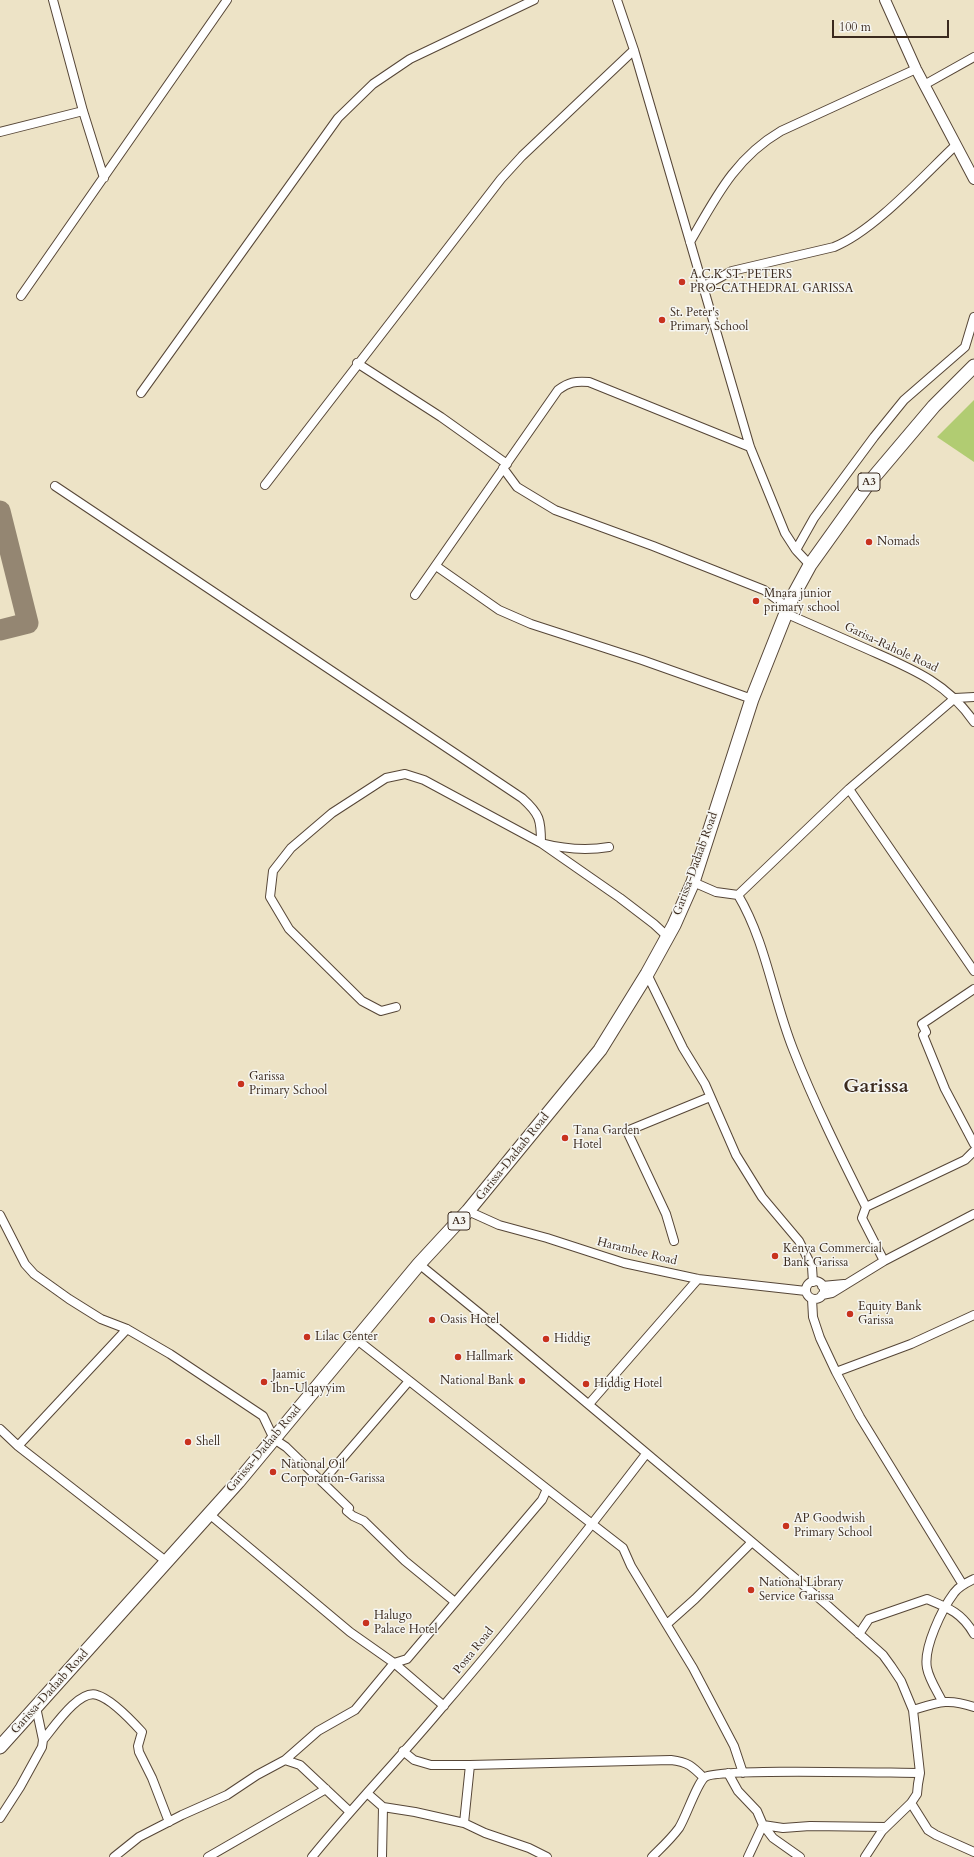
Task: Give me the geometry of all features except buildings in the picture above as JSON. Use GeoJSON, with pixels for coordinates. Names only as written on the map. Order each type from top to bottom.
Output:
{"type":"FeatureCollection","features":[{"type":"Feature","properties":{"kind":"highway","name":"A3"},"geometry":{"type":"LineString","coordinates":[[786,610],[810,565],[835,529],[887,461],[934,406],[974,366]]}},
{"type":"Feature","properties":{"kind":"highway","name":"Garissa-Dadaab Road"},"geometry":{"type":"LineString","coordinates":[[0,1747],[167,1562],[208,1513],[238,1482],[356,1339],[401,1288],[419,1264],[468,1211],[600,1050],[668,937],[693,882],[752,699],[786,610]]}},
{"type":"Feature","properties":{"kind":"street"},"geometry":{"type":"LineString","coordinates":[[53,0],[83,111],[104,178]]}},
{"type":"Feature","properties":{"kind":"street"},"geometry":{"type":"LineString","coordinates":[[21,296],[227,0]]}},
{"type":"Feature","properties":{"kind":"street"},"geometry":{"type":"LineString","coordinates":[[141,393],[338,118],[373,84],[410,59],[534,0]]}},
{"type":"Feature","properties":{"kind":"street"},"geometry":{"type":"LineString","coordinates":[[617,0],[634,50],[750,447],[785,534],[796,550],[810,565]]}},
{"type":"Feature","properties":{"kind":"street"},"geometry":{"type":"LineString","coordinates":[[885,0],[916,69],[974,180]]}},
{"type":"Feature","properties":{"kind":"street"},"geometry":{"type":"LineString","coordinates":[[265,485],[357,363],[501,179],[522,156],[634,50]]}},
{"type":"Feature","properties":{"kind":"street"},"geometry":{"type":"LineString","coordinates":[[924,85],[974,57]]}},
{"type":"Feature","properties":{"kind":"street"},"geometry":{"type":"LineString","coordinates":[[690,242],[714,201],[741,162],[763,141],[781,131],[916,69]]}},
{"type":"Feature","properties":{"kind":"street"},"geometry":{"type":"LineString","coordinates":[[0,132],[83,111]]}},
{"type":"Feature","properties":{"kind":"street"},"geometry":{"type":"LineString","coordinates":[[704,286],[732,271],[834,247],[847,241],[892,205],[956,145]]}},
{"type":"Feature","properties":{"kind":"street"},"geometry":{"type":"LineString","coordinates":[[796,550],[814,518],[874,437],[904,400],[965,347],[974,317]]}},
{"type":"Feature","properties":{"kind":"street","name":"Garisa-Rahole Road"},"geometry":{"type":"LineString","coordinates":[[357,363],[441,417],[505,466],[517,487],[555,510],[653,546],[764,590],[786,610],[932,680],[955,698],[974,722]]}},
{"type":"Feature","properties":{"kind":"street"},"geometry":{"type":"LineString","coordinates":[[415,595],[558,390],[567,383],[577,381],[589,382],[750,447]]}},
{"type":"Feature","properties":{"kind":"street"},"geometry":{"type":"LineString","coordinates":[[55,486],[522,798],[536,810],[541,824],[541,843]]}},
{"type":"Feature","properties":{"kind":"street"},"geometry":{"type":"LineString","coordinates":[[436,566],[499,610],[531,624],[642,660],[752,699]]}},
{"type":"Feature","properties":{"kind":"street"},"geometry":{"type":"LineString","coordinates":[[738,895],[849,789],[955,698],[974,697]]}},
{"type":"Feature","properties":{"kind":"street"},"geometry":{"type":"LineString","coordinates":[[396,1008],[381,1012],[362,1001],[289,929],[270,897],[273,871],[291,848],[332,812],[386,778],[405,774],[424,780],[541,843],[620,898],[654,924],[668,937]]}},
{"type":"Feature","properties":{"kind":"street"},"geometry":{"type":"LineString","coordinates":[[849,789],[974,971]]}},
{"type":"Feature","properties":{"kind":"street"},"geometry":{"type":"LineString","coordinates":[[541,843],[574,849],[609,847]]}},
{"type":"Feature","properties":{"kind":"street"},"geometry":{"type":"LineString","coordinates":[[693,882],[716,892],[738,895]]}},
{"type":"Feature","properties":{"kind":"street"},"geometry":{"type":"LineString","coordinates":[[738,895],[760,944],[792,1049],[833,1141],[866,1207]]}},
{"type":"Feature","properties":{"kind":"street"},"geometry":{"type":"LineString","coordinates":[[647,974],[683,1048],[705,1084],[736,1155],[762,1197],[799,1241],[812,1267],[813,1282]]}},
{"type":"Feature","properties":{"kind":"street"},"geometry":{"type":"LineString","coordinates":[[974,989],[922,1024],[926,1032],[923,1035],[945,1089],[974,1144]]}},
{"type":"Feature","properties":{"kind":"street"},"geometry":{"type":"LineString","coordinates":[[674,1241],[666,1214],[627,1131],[710,1097]]}},
{"type":"Feature","properties":{"kind":"street"},"geometry":{"type":"LineString","coordinates":[[884,1261],[862,1218],[866,1207],[965,1160],[974,1151]]}},
{"type":"Feature","properties":{"kind":"street","name":"Harambee Road"},"geometry":{"type":"LineString","coordinates":[[468,1211],[499,1225],[547,1238],[624,1263],[698,1279],[806,1292]]}},
{"type":"Feature","properties":{"kind":"street"},"geometry":{"type":"LineString","coordinates":[[812,1298],[832,1293],[844,1284],[884,1261],[974,1214]]}},
{"type":"Feature","properties":{"kind":"street"},"geometry":{"type":"LineString","coordinates":[[0,1215],[25,1264],[34,1274],[69,1299],[101,1319],[127,1330],[170,1354],[263,1416],[274,1439],[286,1447],[349,1508],[347,1511],[353,1516],[364,1521],[405,1561],[455,1602]]}},
{"type":"Feature","properties":{"kind":"street"},"geometry":{"type":"LineString","coordinates":[[419,1264],[589,1404],[646,1454],[752,1542],[883,1655],[892,1666],[901,1681],[913,1710],[920,1773],[917,1794],[911,1803],[886,1827],[865,1857]]}},
{"type":"Feature","properties":{"kind":"street"},"geometry":{"type":"LineString","coordinates":[[589,1404],[698,1279]]}},
{"type":"Feature","properties":{"kind":"street"},"geometry":{"type":"LineString","coordinates":[[813,1282],[822,1286],[844,1284]]}},
{"type":"Feature","properties":{"kind":"street"},"geometry":{"type":"LineString","coordinates":[[813,1282],[808,1285],[806,1292],[812,1298],[813,1317],[820,1338],[836,1372],[860,1417],[963,1585]]}},
{"type":"Feature","properties":{"kind":"street"},"geometry":{"type":"LineString","coordinates":[[822,1286],[822,1295]]}},
{"type":"Feature","properties":{"kind":"street"},"geometry":{"type":"LineString","coordinates":[[836,1372],[903,1347],[974,1314]]}},
{"type":"Feature","properties":{"kind":"street"},"geometry":{"type":"LineString","coordinates":[[18,1446],[127,1330]]}},
{"type":"Feature","properties":{"kind":"street"},"geometry":{"type":"LineString","coordinates":[[356,1339],[623,1548],[630,1566],[693,1668],[734,1746],[743,1773]]}},
{"type":"Feature","properties":{"kind":"street"},"geometry":{"type":"LineString","coordinates":[[322,1482],[409,1381]]}},
{"type":"Feature","properties":{"kind":"street"},"geometry":{"type":"LineString","coordinates":[[0,1429],[18,1446],[167,1562]]}},
{"type":"Feature","properties":{"kind":"street","name":"Posta Road"},"geometry":{"type":"LineString","coordinates":[[312,1857],[349,1812],[444,1706],[593,1523],[646,1454]]}},
{"type":"Feature","properties":{"kind":"street"},"geometry":{"type":"LineString","coordinates":[[114,1857],[139,1837],[227,1795],[257,1775],[285,1760],[318,1731],[355,1710],[394,1663],[407,1659],[542,1500],[547,1489]]}},
{"type":"Feature","properties":{"kind":"street"},"geometry":{"type":"LineString","coordinates":[[208,1513],[350,1632],[394,1663],[444,1706]]}},
{"type":"Feature","properties":{"kind":"street"},"geometry":{"type":"LineString","coordinates":[[667,1624],[695,1599],[752,1542]]}},
{"type":"Feature","properties":{"kind":"street"},"geometry":{"type":"LineString","coordinates":[[942,1701],[931,1679],[926,1660],[932,1636],[954,1593],[963,1585],[974,1579]]}},
{"type":"Feature","properties":{"kind":"street"},"geometry":{"type":"LineString","coordinates":[[859,1634],[869,1619],[927,1599],[946,1607],[963,1617],[974,1634]]}},
{"type":"Feature","properties":{"kind":"street"},"geometry":{"type":"LineString","coordinates":[[43,1740],[74,1703],[84,1696],[98,1695],[120,1711],[142,1732],[138,1746],[139,1752],[152,1778],[169,1822]]}},
{"type":"Feature","properties":{"kind":"street"},"geometry":{"type":"LineString","coordinates":[[913,1710],[942,1701],[956,1701],[974,1707]]}},
{"type":"Feature","properties":{"kind":"street"},"geometry":{"type":"LineString","coordinates":[[0,1818],[20,1787],[42,1747],[43,1740],[36,1707]]}},
{"type":"Feature","properties":{"kind":"street"},"geometry":{"type":"LineString","coordinates":[[403,1751],[414,1760],[422,1764],[470,1765],[671,1760],[684,1761],[692,1766],[704,1778]]}},
{"type":"Feature","properties":{"kind":"street"},"geometry":{"type":"LineString","coordinates":[[285,1760],[300,1765],[349,1812]]}},
{"type":"Feature","properties":{"kind":"street"},"geometry":{"type":"LineString","coordinates":[[464,1822],[470,1765]]}},
{"type":"Feature","properties":{"kind":"street"},"geometry":{"type":"LineString","coordinates":[[728,1773],[738,1792],[757,1811],[763,1825],[773,1838],[800,1857]]}},
{"type":"Feature","properties":{"kind":"street"},"geometry":{"type":"LineString","coordinates":[[652,1857],[670,1840],[679,1828],[704,1778],[710,1774],[920,1773]]}},
{"type":"Feature","properties":{"kind":"street"},"geometry":{"type":"LineString","coordinates":[[208,1857],[326,1789]]}},
{"type":"Feature","properties":{"kind":"street"},"geometry":{"type":"LineString","coordinates":[[367,1792],[383,1807],[464,1822],[485,1832],[529,1848],[547,1857]]}},
{"type":"Feature","properties":{"kind":"street"},"geometry":{"type":"LineString","coordinates":[[911,1803],[928,1830],[974,1852]]}},
{"type":"Feature","properties":{"kind":"street"},"geometry":{"type":"LineString","coordinates":[[382,1857],[383,1807]]}},
{"type":"Feature","properties":{"kind":"street"},"geometry":{"type":"LineString","coordinates":[[763,1825],[783,1828],[810,1826],[886,1827]]}},
{"type":"Feature","properties":{"kind":"street"},"geometry":{"type":"LineString","coordinates":[[748,1857],[763,1825]]}},
{"type":"Feature","properties":{"kind":"green space"},"geometry":{"type":"Polygon","coordinates":[[[974,400],[974,462],[937,437],[974,400]]]}},
{"type":"Feature","properties":{"kind":"taxiway"},"geometry":{"type":"LineString","coordinates":[[0,511],[28,623],[0,630]]}},
{"type":"Feature","properties":{"kind":"place","name":"A.C.K ST. PETERS PRO-CATHEDRAL GARISSA"},"geometry":{"type":"Point","coordinates":[682,282]}},
{"type":"Feature","properties":{"kind":"place","name":"St. Peter's Primary School"},"geometry":{"type":"Point","coordinates":[662,320]}},
{"type":"Feature","properties":{"kind":"place","name":"Nomads"},"geometry":{"type":"Point","coordinates":[869,542]}},
{"type":"Feature","properties":{"kind":"place","name":"Mnara junior primary school"},"geometry":{"type":"Point","coordinates":[756,601]}},
{"type":"Feature","properties":{"kind":"place","name":"Garissa Primary School"},"geometry":{"type":"Point","coordinates":[241,1084]}},
{"type":"Feature","properties":{"kind":"place","name":"Tana Garden Hotel"},"geometry":{"type":"Point","coordinates":[565,1138]}},
{"type":"Feature","properties":{"kind":"place","name":"Kenya Commercial Bank Garissa"},"geometry":{"type":"Point","coordinates":[775,1256]}},
{"type":"Feature","properties":{"kind":"place","name":"Equity Bank Garissa"},"geometry":{"type":"Point","coordinates":[850,1314]}},
{"type":"Feature","properties":{"kind":"place","name":"Oasis Hotel"},"geometry":{"type":"Point","coordinates":[432,1320]}},
{"type":"Feature","properties":{"kind":"place","name":"Lilac Center"},"geometry":{"type":"Point","coordinates":[307,1337]}},
{"type":"Feature","properties":{"kind":"place","name":"Hiddig"},"geometry":{"type":"Point","coordinates":[546,1339]}},
{"type":"Feature","properties":{"kind":"place","name":"Hallmark"},"geometry":{"type":"Point","coordinates":[458,1357]}},
{"type":"Feature","properties":{"kind":"place","name":"National Bank"},"geometry":{"type":"Point","coordinates":[522,1381]}},
{"type":"Feature","properties":{"kind":"place","name":"Jaamic Ibn-Ulqayyim"},"geometry":{"type":"Point","coordinates":[264,1382]}},
{"type":"Feature","properties":{"kind":"place","name":"Hiddig Hotel"},"geometry":{"type":"Point","coordinates":[586,1384]}},
{"type":"Feature","properties":{"kind":"place","name":"Shell"},"geometry":{"type":"Point","coordinates":[188,1442]}},
{"type":"Feature","properties":{"kind":"place","name":"National Oil Corporation-Garissa"},"geometry":{"type":"Point","coordinates":[273,1472]}},
{"type":"Feature","properties":{"kind":"place","name":"AP Goodwish Primary School"},"geometry":{"type":"Point","coordinates":[786,1526]}},
{"type":"Feature","properties":{"kind":"place","name":"National Library Service Garissa"},"geometry":{"type":"Point","coordinates":[751,1590]}},
{"type":"Feature","properties":{"kind":"place","name":"Halugo Palace Hotel"},"geometry":{"type":"Point","coordinates":[366,1623]}},
{"type":"Feature","properties":{"kind":"district","name":"Garissa"},"geometry":{"type":"Point","coordinates":[876,1087]}}]}
